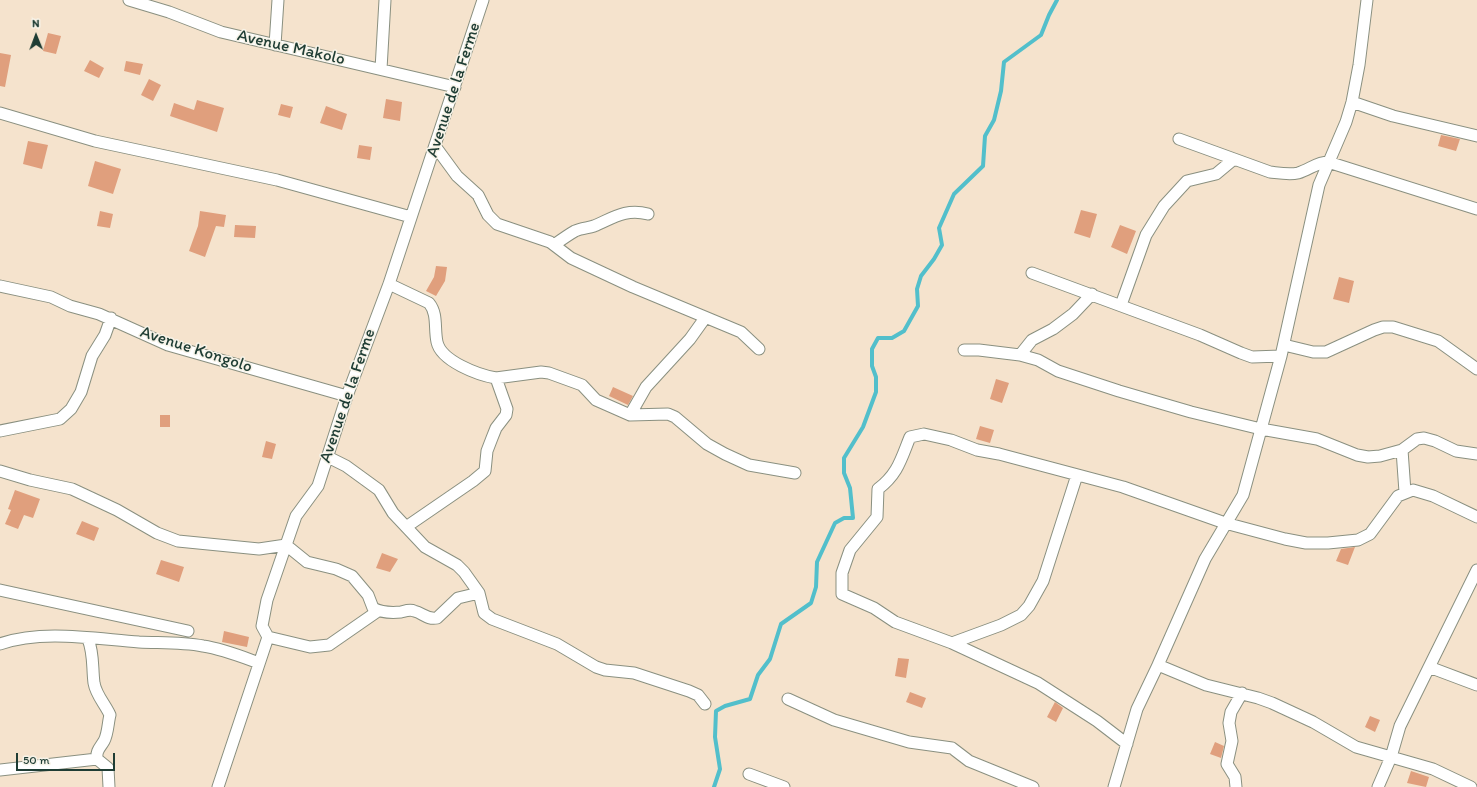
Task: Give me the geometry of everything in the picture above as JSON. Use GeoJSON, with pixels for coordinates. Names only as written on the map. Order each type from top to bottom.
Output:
{"type":"FeatureCollection","features":[{"type":"Feature","properties":{"kind":"street","name":"Avenue Makolo"},"geometry":{"type":"LineString","coordinates":[[129,0],[169,12],[221,32],[455,87]]}},
{"type":"Feature","properties":{"kind":"street"},"geometry":{"type":"LineString","coordinates":[[275,45],[278,0]]}},
{"type":"Feature","properties":{"kind":"street"},"geometry":{"type":"LineString","coordinates":[[381,69],[385,0]]}},
{"type":"Feature","properties":{"kind":"street","name":"Avenue de la Ferme"},"geometry":{"type":"LineString","coordinates":[[268,637],[262,626],[267,600],[296,516],[318,486],[347,396],[389,284],[483,0]]}},
{"type":"Feature","properties":{"kind":"street"},"geometry":{"type":"LineString","coordinates":[[1114,787],[1137,709],[1191,592],[1196,576],[1225,523],[1243,495],[1283,351],[1319,185],[1346,122],[1352,102],[1359,66],[1367,0]]}},
{"type":"Feature","properties":{"kind":"street"},"geometry":{"type":"LineString","coordinates":[[1352,102],[1393,116],[1477,136]]}},
{"type":"Feature","properties":{"kind":"street"},"geometry":{"type":"LineString","coordinates":[[0,113],[95,141],[277,180],[411,217]]}},
{"type":"Feature","properties":{"kind":"street"},"geometry":{"type":"LineString","coordinates":[[1179,139],[1270,172],[1284,174],[1299,173],[1314,165],[1328,162],[1477,209]]}},
{"type":"Feature","properties":{"kind":"street"},"geometry":{"type":"LineString","coordinates":[[435,146],[456,176],[478,195],[492,221],[506,228],[542,239],[554,245],[571,258],[651,296],[741,332],[758,349]]}},
{"type":"Feature","properties":{"kind":"street"},"geometry":{"type":"LineString","coordinates":[[1121,305],[1146,234],[1164,206],[1187,181],[1216,174],[1234,160]]}},
{"type":"Feature","properties":{"kind":"street"},"geometry":{"type":"LineString","coordinates":[[554,245],[576,230],[594,226],[615,216],[628,212],[648,214]]}},
{"type":"Feature","properties":{"kind":"street"},"geometry":{"type":"LineString","coordinates":[[1032,273],[1200,335],[1252,357],[1283,351],[1326,352],[1374,330],[1383,327],[1393,327],[1438,341],[1477,370]]}},
{"type":"Feature","properties":{"kind":"street"},"geometry":{"type":"LineString","coordinates":[[389,284],[419,298],[433,308],[437,342],[447,358],[488,377],[496,378],[541,372],[549,373],[582,385],[596,400],[630,415],[668,414],[675,417],[707,444],[749,465],[794,472]]}},
{"type":"Feature","properties":{"kind":"street","name":"Avenue Kongolo"},"geometry":{"type":"LineString","coordinates":[[0,286],[51,297],[70,306],[111,318],[168,345],[347,396]]}},
{"type":"Feature","properties":{"kind":"street"},"geometry":{"type":"LineString","coordinates":[[1020,355],[1032,340],[1053,329],[1073,314],[1092,294]]}},
{"type":"Feature","properties":{"kind":"street"},"geometry":{"type":"LineString","coordinates":[[0,432],[60,420],[65,416],[81,392],[92,356],[105,335],[111,318]]}},
{"type":"Feature","properties":{"kind":"street"},"geometry":{"type":"LineString","coordinates":[[630,415],[646,387],[690,339],[705,318]]}},
{"type":"Feature","properties":{"kind":"street"},"geometry":{"type":"LineString","coordinates":[[964,350],[980,350],[1020,355],[1038,360],[1058,371],[1120,391],[1191,412],[1261,429],[1317,439],[1357,455],[1368,457],[1402,450],[1417,439],[1424,438],[1435,441],[1456,451],[1477,454]]}},
{"type":"Feature","properties":{"kind":"street"},"geometry":{"type":"LineString","coordinates":[[406,526],[474,481],[485,471],[488,460],[487,451],[496,428],[506,415],[507,409],[496,378]]}},
{"type":"Feature","properties":{"kind":"street"},"geometry":{"type":"LineString","coordinates":[[1126,744],[1097,721],[1038,684],[952,643],[895,622],[874,608],[842,594],[842,573],[850,550],[877,517],[878,489],[889,481],[901,462],[910,438],[924,434],[944,438],[976,450],[1123,487],[1225,523],[1306,543],[1328,543],[1358,540],[1370,534],[1398,496],[1413,490],[1433,496],[1477,517]]}},
{"type":"Feature","properties":{"kind":"street"},"geometry":{"type":"LineString","coordinates":[[1402,450],[1405,492]]}},
{"type":"Feature","properties":{"kind":"street"},"geometry":{"type":"LineString","coordinates":[[328,457],[346,466],[379,490],[393,513],[430,551],[457,565],[479,593],[484,613],[492,619],[557,644],[596,667],[605,670],[634,673],[689,691],[698,695],[705,704]]}},
{"type":"Feature","properties":{"kind":"street"},"geometry":{"type":"LineString","coordinates":[[0,471],[30,480],[72,489],[117,510],[158,533],[178,541],[259,549],[286,545],[307,562],[336,569],[352,576],[368,595],[373,608],[378,611],[390,613],[414,611],[427,618],[433,619],[437,618],[458,598],[479,593]]}},
{"type":"Feature","properties":{"kind":"street"},"geometry":{"type":"LineString","coordinates":[[952,643],[1001,625],[1021,615],[1029,606],[1043,581],[1077,475]]}},
{"type":"Feature","properties":{"kind":"street"},"geometry":{"type":"LineString","coordinates":[[1378,787],[1391,756],[1400,726],[1477,570]]}},
{"type":"Feature","properties":{"kind":"street"},"geometry":{"type":"LineString","coordinates":[[0,590],[188,631]]}},
{"type":"Feature","properties":{"kind":"street"},"geometry":{"type":"LineString","coordinates":[[218,787],[268,637],[310,647],[329,645],[378,611]]}},
{"type":"Feature","properties":{"kind":"street"},"geometry":{"type":"LineString","coordinates":[[0,644],[10,640],[40,636],[147,642],[180,642],[224,650],[259,662]]}},
{"type":"Feature","properties":{"kind":"street"},"geometry":{"type":"LineString","coordinates":[[88,639],[93,651],[96,688],[110,715],[104,741],[98,747],[97,759]]}},
{"type":"Feature","properties":{"kind":"street"},"geometry":{"type":"LineString","coordinates":[[1158,665],[1206,685],[1258,698],[1291,711],[1356,747],[1433,769],[1471,787]]}},
{"type":"Feature","properties":{"kind":"street"},"geometry":{"type":"LineString","coordinates":[[1429,668],[1477,685]]}},
{"type":"Feature","properties":{"kind":"street"},"geometry":{"type":"LineString","coordinates":[[1236,787],[1235,777],[1227,764],[1232,741],[1229,724],[1231,712],[1242,694]]}},
{"type":"Feature","properties":{"kind":"street"},"geometry":{"type":"LineString","coordinates":[[788,699],[834,720],[909,742],[952,748],[969,761],[1033,787]]}},
{"type":"Feature","properties":{"kind":"street"},"geometry":{"type":"LineString","coordinates":[[0,770],[97,759],[108,768],[109,787]]}},
{"type":"Feature","properties":{"kind":"street"},"geometry":{"type":"LineString","coordinates":[[749,774],[784,787]]}},
{"type":"Feature","properties":{"kind":"building"},"geometry":{"type":"Polygon","coordinates":[[[48,33],[61,36],[56,54],[43,51],[48,33]]]}},
{"type":"Feature","properties":{"kind":"building"},"geometry":{"type":"Polygon","coordinates":[[[0,53],[11,55],[5,87],[0,86],[0,53]]]}},
{"type":"Feature","properties":{"kind":"building"},"geometry":{"type":"Polygon","coordinates":[[[90,60],[104,68],[99,78],[84,71],[90,60]]]}},
{"type":"Feature","properties":{"kind":"building"},"geometry":{"type":"Polygon","coordinates":[[[126,61],[143,64],[140,75],[124,71],[126,61]]]}},
{"type":"Feature","properties":{"kind":"building"},"geometry":{"type":"Polygon","coordinates":[[[149,79],[161,85],[153,101],[141,95],[149,79]]]}},
{"type":"Feature","properties":{"kind":"building"},"geometry":{"type":"Polygon","coordinates":[[[386,99],[402,102],[400,121],[383,118],[386,99]]]}},
{"type":"Feature","properties":{"kind":"building"},"geometry":{"type":"Polygon","coordinates":[[[197,100],[224,108],[217,132],[170,116],[174,103],[194,110],[197,100]]]}},
{"type":"Feature","properties":{"kind":"building"},"geometry":{"type":"Polygon","coordinates":[[[281,104],[293,107],[290,118],[278,115],[281,104]]]}},
{"type":"Feature","properties":{"kind":"building"},"geometry":{"type":"Polygon","coordinates":[[[326,106],[347,114],[342,130],[320,123],[326,106]]]}},
{"type":"Feature","properties":{"kind":"building"},"geometry":{"type":"Polygon","coordinates":[[[1441,135],[1460,139],[1456,151],[1438,146],[1441,135]]]}},
{"type":"Feature","properties":{"kind":"building"},"geometry":{"type":"Polygon","coordinates":[[[28,141],[48,145],[42,169],[23,164],[28,141]]]}},
{"type":"Feature","properties":{"kind":"building"},"geometry":{"type":"Polygon","coordinates":[[[359,145],[372,147],[370,160],[357,158],[359,145]]]}},
{"type":"Feature","properties":{"kind":"building"},"geometry":{"type":"Polygon","coordinates":[[[95,161],[121,169],[113,194],[88,186],[95,161]]]}},
{"type":"Feature","properties":{"kind":"building"},"geometry":{"type":"Polygon","coordinates":[[[1081,210],[1097,214],[1090,238],[1074,233],[1081,210]]]}},
{"type":"Feature","properties":{"kind":"building"},"geometry":{"type":"Polygon","coordinates":[[[100,211],[113,214],[110,228],[97,226],[100,211]]]}},
{"type":"Feature","properties":{"kind":"building"},"geometry":{"type":"Polygon","coordinates":[[[200,211],[226,215],[224,227],[216,226],[205,257],[189,251],[198,226],[200,211]]]}},
{"type":"Feature","properties":{"kind":"building"},"geometry":{"type":"Polygon","coordinates":[[[235,225],[256,226],[255,238],[234,237],[235,225]]]}},
{"type":"Feature","properties":{"kind":"building"},"geometry":{"type":"Polygon","coordinates":[[[1120,225],[1136,231],[1127,254],[1111,247],[1120,225]]]}},
{"type":"Feature","properties":{"kind":"building"},"geometry":{"type":"Polygon","coordinates":[[[436,266],[447,267],[445,281],[436,296],[426,291],[434,277],[436,266]]]}},
{"type":"Feature","properties":{"kind":"building"},"geometry":{"type":"Polygon","coordinates":[[[1339,277],[1354,281],[1349,303],[1333,299],[1339,277]]]}},
{"type":"Feature","properties":{"kind":"building"},"geometry":{"type":"Polygon","coordinates":[[[996,379],[1009,383],[1002,403],[990,399],[996,379]]]}},
{"type":"Feature","properties":{"kind":"building"},"geometry":{"type":"Polygon","coordinates":[[[613,387],[633,396],[628,405],[609,396],[613,387]]]}},
{"type":"Feature","properties":{"kind":"building"},"geometry":{"type":"Polygon","coordinates":[[[160,415],[170,415],[170,427],[160,427],[160,415]]]}},
{"type":"Feature","properties":{"kind":"building"},"geometry":{"type":"Polygon","coordinates":[[[980,426],[994,430],[990,443],[976,439],[980,426]]]}},
{"type":"Feature","properties":{"kind":"building"},"geometry":{"type":"Polygon","coordinates":[[[266,441],[276,444],[272,459],[262,457],[266,441]]]}},
{"type":"Feature","properties":{"kind":"building"},"geometry":{"type":"Polygon","coordinates":[[[15,490],[40,499],[33,518],[24,515],[18,529],[5,524],[11,510],[8,509],[15,490]]]}},
{"type":"Feature","properties":{"kind":"building"},"geometry":{"type":"Polygon","coordinates":[[[82,521],[99,528],[94,541],[76,534],[82,521]]]}},
{"type":"Feature","properties":{"kind":"building"},"geometry":{"type":"Polygon","coordinates":[[[1355,547],[1348,565],[1336,561],[1341,549],[1355,547]]]}},
{"type":"Feature","properties":{"kind":"building"},"geometry":{"type":"Polygon","coordinates":[[[382,553],[398,559],[390,572],[376,568],[382,553]]]}},
{"type":"Feature","properties":{"kind":"building"},"geometry":{"type":"Polygon","coordinates":[[[161,560],[184,567],[179,582],[156,574],[161,560]]]}},
{"type":"Feature","properties":{"kind":"building"},"geometry":{"type":"Polygon","coordinates":[[[224,631],[249,637],[247,647],[222,642],[224,631]]]}},
{"type":"Feature","properties":{"kind":"building"},"geometry":{"type":"Polygon","coordinates":[[[898,658],[909,659],[906,678],[895,676],[898,658]]]}},
{"type":"Feature","properties":{"kind":"building"},"geometry":{"type":"Polygon","coordinates":[[[910,692],[926,698],[922,708],[906,702],[910,692]]]}},
{"type":"Feature","properties":{"kind":"building"},"geometry":{"type":"Polygon","coordinates":[[[1055,702],[1063,708],[1056,722],[1047,717],[1055,702]]]}},
{"type":"Feature","properties":{"kind":"building"},"geometry":{"type":"Polygon","coordinates":[[[1370,716],[1380,720],[1375,732],[1365,727],[1370,716]]]}},
{"type":"Feature","properties":{"kind":"building"},"geometry":{"type":"Polygon","coordinates":[[[1215,742],[1224,746],[1221,758],[1210,754],[1215,742]]]}},
{"type":"Feature","properties":{"kind":"building"},"geometry":{"type":"Polygon","coordinates":[[[1411,771],[1429,777],[1426,787],[1407,783],[1411,771]]]}},
{"type":"Feature","properties":{"kind":"waterway"},"geometry":{"type":"LineString","coordinates":[[714,787],[720,769],[715,737],[716,711],[725,706],[750,699],[758,675],[770,659],[781,624],[811,603],[816,587],[817,562],[835,523],[844,518],[853,518],[850,488],[844,473],[844,458],[863,427],[876,392],[876,377],[872,366],[872,349],[878,338],[892,338],[904,331],[918,306],[917,289],[921,276],[934,259],[942,245],[939,228],[954,194],[983,166],[985,136],[994,120],[1001,91],[1004,62],[1041,35],[1057,0]]}}]}
